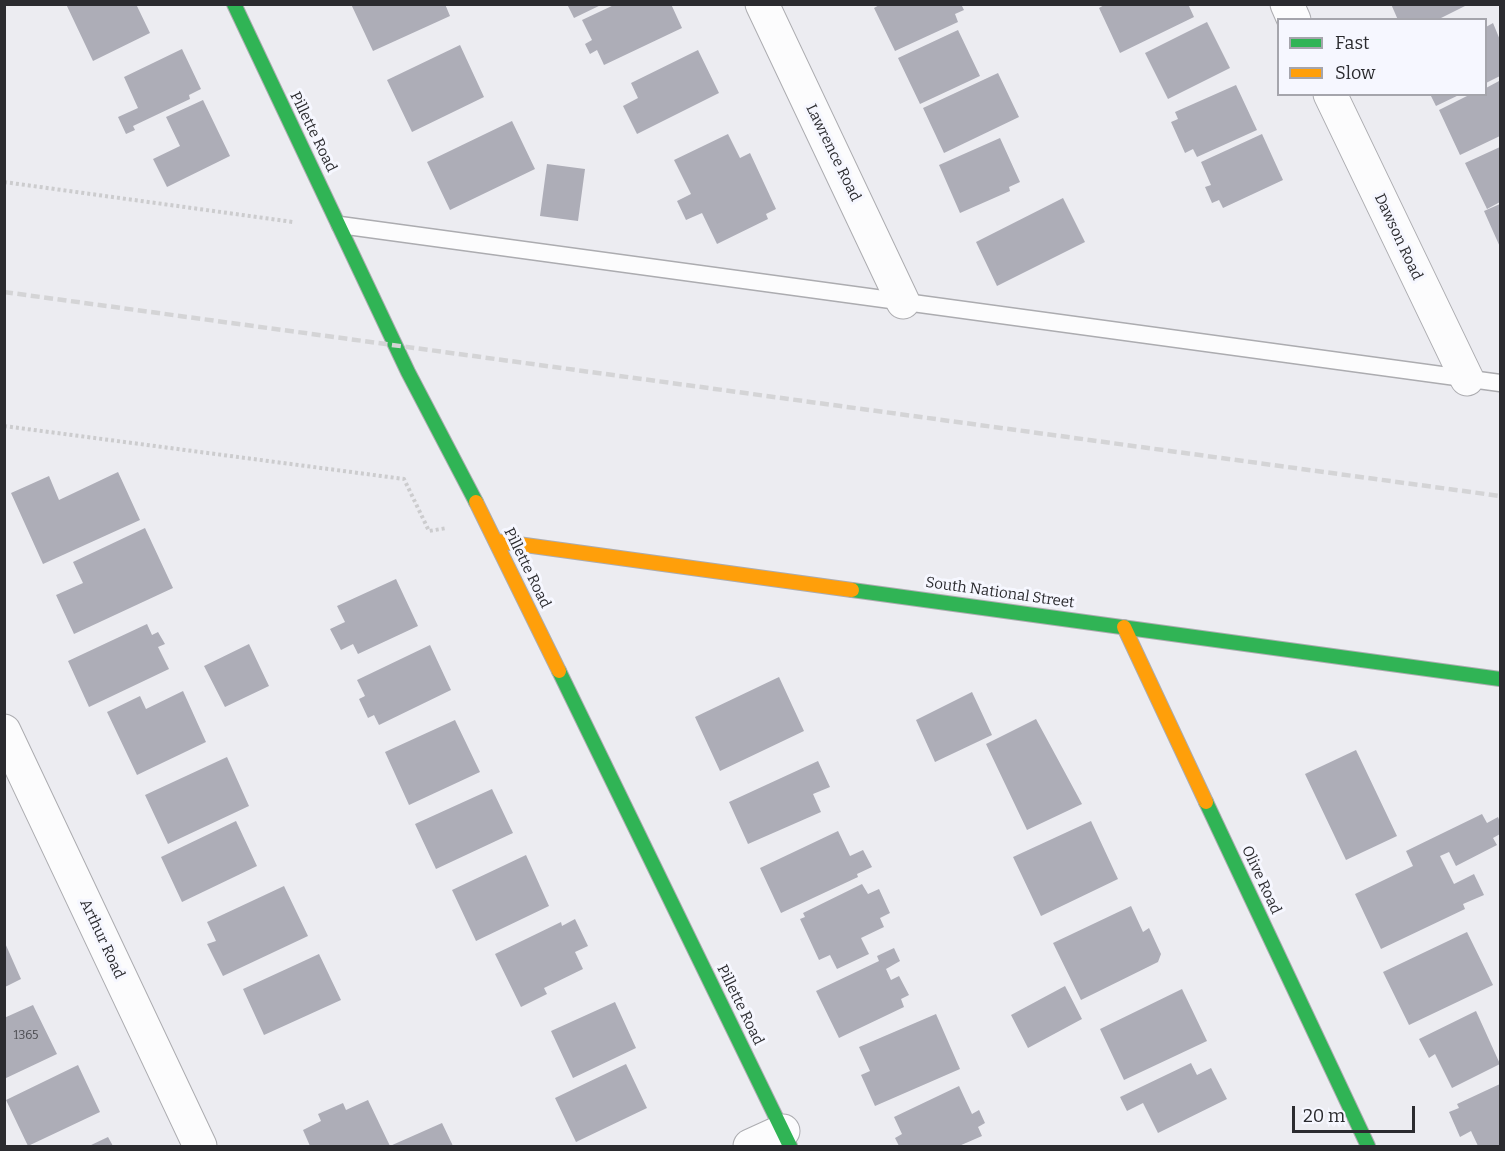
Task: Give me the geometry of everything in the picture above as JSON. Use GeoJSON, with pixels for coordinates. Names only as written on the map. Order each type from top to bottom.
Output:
{"type":"FeatureCollection","features":[{"type":"Feature","properties":{"kind":"street","name":"Pillette Road"},"geometry":{"type":"LineString","coordinates":[[234,4],[408,372],[496,540],[787,1139]]}},
{"type":"Feature","properties":{"kind":"street","name":"Lawrence Road"},"geometry":{"type":"LineString","coordinates":[[762,4],[903,302]]}},
{"type":"Feature","properties":{"kind":"street"},"geometry":{"type":"LineString","coordinates":[[1287,4],[1293,18]]}},
{"type":"Feature","properties":{"kind":"street","name":"Dawson Road"},"geometry":{"type":"LineString","coordinates":[[1331,96],[1467,379]]}},
{"type":"Feature","properties":{"kind":"street","name":"South National Street"},"geometry":{"type":"LineString","coordinates":[[496,540],[1500,679]]}},
{"type":"Feature","properties":{"kind":"street","name":"Olive Road"},"geometry":{"type":"LineString","coordinates":[[1125,627],[1368,1146]]}},
{"type":"Feature","properties":{"kind":"street","name":"Arthur Road"},"geometry":{"type":"LineString","coordinates":[[4,731],[200,1146]]}},
{"type":"Feature","properties":{"kind":"street"},"geometry":{"type":"LineString","coordinates":[[750,1146],[787,1139]]}},
{"type":"Feature","properties":{"kind":"lane"},"geometry":{"type":"LineString","coordinates":[[339,225],[1500,383]]}},
{"type":"Feature","properties":{"kind":"path"},"geometry":{"type":"LineString","coordinates":[[4,182],[293,222]]}},
{"type":"Feature","properties":{"kind":"path"},"geometry":{"type":"LineString","coordinates":[[4,426],[404,479],[429,531]]}},
{"type":"Feature","properties":{"kind":"building"},"geometry":{"type":"Polygon","coordinates":[[[66,4],[136,4],[150,33],[93,61],[66,4]]]}},
{"type":"Feature","properties":{"kind":"building"},"geometry":{"type":"Polygon","coordinates":[[[351,4],[445,4],[450,16],[373,51],[351,4]]]}},
{"type":"Feature","properties":{"kind":"building"},"geometry":{"type":"Polygon","coordinates":[[[567,4],[603,4],[574,18],[567,4]]]}},
{"type":"Feature","properties":{"kind":"building"},"geometry":{"type":"Polygon","coordinates":[[[616,4],[671,4],[682,28],[604,65],[597,50],[590,54],[585,44],[592,40],[582,20],[616,4]]]}},
{"type":"Feature","properties":{"kind":"building"},"geometry":{"type":"Polygon","coordinates":[[[881,4],[961,4],[964,10],[955,14],[958,22],[895,51],[874,8],[881,4]]]}},
{"type":"Feature","properties":{"kind":"building"},"geometry":{"type":"Polygon","coordinates":[[[1106,4],[1188,4],[1194,17],[1120,53],[1099,8],[1106,4]]]}},
{"type":"Feature","properties":{"kind":"building"},"geometry":{"type":"Polygon","coordinates":[[[1391,4],[1469,4],[1441,18],[1397,18],[1391,4]]]}},
{"type":"Feature","properties":{"kind":"building"},"geometry":{"type":"Polygon","coordinates":[[[1207,22],[1230,68],[1168,99],[1145,53],[1207,22]]]}},
{"type":"Feature","properties":{"kind":"building"},"geometry":{"type":"Polygon","coordinates":[[[1493,23],[1500,40],[1500,76],[1487,82],[1487,26],[1493,23]]]}},
{"type":"Feature","properties":{"kind":"building"},"geometry":{"type":"Polygon","coordinates":[[[958,30],[980,76],[920,104],[898,58],[958,30]]]}},
{"type":"Feature","properties":{"kind":"building"},"geometry":{"type":"Polygon","coordinates":[[[460,45],[484,97],[412,132],[387,80],[460,45]]]}},
{"type":"Feature","properties":{"kind":"building"},"geometry":{"type":"Polygon","coordinates":[[[182,49],[201,89],[189,95],[190,99],[133,126],[135,130],[126,134],[118,117],[138,108],[124,77],[182,49]]]}},
{"type":"Feature","properties":{"kind":"building"},"geometry":{"type":"Polygon","coordinates":[[[698,50],[719,93],[637,134],[623,106],[638,98],[631,83],[698,50]]]}},
{"type":"Feature","properties":{"kind":"building"},"geometry":{"type":"Polygon","coordinates":[[[998,73],[1019,117],[944,153],[923,108],[998,73]]]}},
{"type":"Feature","properties":{"kind":"building"},"geometry":{"type":"Polygon","coordinates":[[[1499,81],[1500,136],[1460,155],[1439,110],[1467,96],[1487,96],[1487,87],[1499,81]]]}},
{"type":"Feature","properties":{"kind":"building"},"geometry":{"type":"Polygon","coordinates":[[[1236,85],[1257,130],[1197,157],[1193,149],[1185,153],[1171,122],[1178,119],[1175,112],[1236,85]]]}},
{"type":"Feature","properties":{"kind":"building"},"geometry":{"type":"Polygon","coordinates":[[[1431,96],[1457,96],[1436,106],[1431,96]]]}},
{"type":"Feature","properties":{"kind":"building"},"geometry":{"type":"Polygon","coordinates":[[[203,100],[230,156],[167,187],[153,159],[180,146],[166,117],[203,100]]]}},
{"type":"Feature","properties":{"kind":"building"},"geometry":{"type":"Polygon","coordinates":[[[512,121],[535,169],[450,210],[427,162],[512,121]]]}},
{"type":"Feature","properties":{"kind":"building"},"geometry":{"type":"Polygon","coordinates":[[[728,134],[740,158],[750,153],[776,209],[766,214],[768,219],[717,244],[702,213],[686,220],[677,201],[691,194],[674,160],[728,134]]]}},
{"type":"Feature","properties":{"kind":"building"},"geometry":{"type":"Polygon","coordinates":[[[1262,134],[1283,180],[1223,208],[1219,200],[1212,203],[1205,187],[1211,185],[1201,162],[1262,134]]]}},
{"type":"Feature","properties":{"kind":"building"},"geometry":{"type":"Polygon","coordinates":[[[1000,138],[1020,182],[1009,187],[1010,191],[960,213],[939,165],[1000,138]]]}},
{"type":"Feature","properties":{"kind":"building"},"geometry":{"type":"Polygon","coordinates":[[[1500,147],[1500,202],[1487,209],[1465,163],[1500,147]]]}},
{"type":"Feature","properties":{"kind":"building"},"geometry":{"type":"Polygon","coordinates":[[[547,164],[585,169],[578,221],[540,216],[547,164]]]}},
{"type":"Feature","properties":{"kind":"building"},"geometry":{"type":"Polygon","coordinates":[[[1063,198],[1085,242],[997,286],[976,242],[1063,198]]]}},
{"type":"Feature","properties":{"kind":"building"},"geometry":{"type":"Polygon","coordinates":[[[1500,204],[1500,247],[1484,211],[1500,204]]]}},
{"type":"Feature","properties":{"kind":"building"},"geometry":{"type":"Polygon","coordinates":[[[118,472],[140,520],[43,564],[11,493],[49,476],[59,500],[118,472]]]}},
{"type":"Feature","properties":{"kind":"building"},"geometry":{"type":"Polygon","coordinates":[[[145,528],[173,588],[74,634],[56,595],[83,583],[73,562],[145,528]]]}},
{"type":"Feature","properties":{"kind":"building"},"geometry":{"type":"Polygon","coordinates":[[[396,579],[418,626],[358,654],[353,644],[341,650],[330,629],[345,622],[337,606],[396,579]]]}},
{"type":"Feature","properties":{"kind":"building"},"geometry":{"type":"Polygon","coordinates":[[[147,624],[152,635],[158,632],[165,644],[158,647],[169,669],[89,707],[68,661],[147,624]]]}},
{"type":"Feature","properties":{"kind":"building"},"geometry":{"type":"Polygon","coordinates":[[[249,644],[269,686],[225,707],[204,666],[249,644]]]}},
{"type":"Feature","properties":{"kind":"building"},"geometry":{"type":"Polygon","coordinates":[[[430,645],[451,690],[379,725],[374,715],[368,718],[359,699],[365,696],[357,680],[430,645]]]}},
{"type":"Feature","properties":{"kind":"building"},"geometry":{"type":"Polygon","coordinates":[[[779,677],[804,731],[720,771],[695,717],[779,677]]]}},
{"type":"Feature","properties":{"kind":"building"},"geometry":{"type":"Polygon","coordinates":[[[183,691],[206,742],[137,775],[107,712],[140,696],[146,709],[183,691]]]}},
{"type":"Feature","properties":{"kind":"building"},"geometry":{"type":"Polygon","coordinates":[[[972,692],[992,735],[935,762],[916,720],[972,692]]]}},
{"type":"Feature","properties":{"kind":"building"},"geometry":{"type":"Polygon","coordinates":[[[1036,719],[1082,804],[1027,830],[986,744],[1036,719]]]}},
{"type":"Feature","properties":{"kind":"building"},"geometry":{"type":"Polygon","coordinates":[[[455,720],[480,772],[409,805],[385,752],[455,720]]]}},
{"type":"Feature","properties":{"kind":"building"},"geometry":{"type":"Polygon","coordinates":[[[1356,750],[1397,836],[1346,860],[1305,774],[1356,750]]]}},
{"type":"Feature","properties":{"kind":"building"},"geometry":{"type":"Polygon","coordinates":[[[227,757],[249,806],[168,844],[145,795],[227,757]]]}},
{"type":"Feature","properties":{"kind":"building"},"geometry":{"type":"Polygon","coordinates":[[[818,761],[830,787],[813,794],[821,812],[748,844],[729,802],[818,761]]]}},
{"type":"Feature","properties":{"kind":"building"},"geometry":{"type":"Polygon","coordinates":[[[492,789],[513,833],[436,869],[415,824],[492,789]]]}},
{"type":"Feature","properties":{"kind":"building"},"geometry":{"type":"Polygon","coordinates":[[[1482,814],[1487,823],[1498,817],[1500,834],[1493,838],[1497,845],[1456,866],[1449,852],[1440,856],[1454,884],[1474,874],[1484,895],[1463,904],[1465,909],[1381,949],[1355,894],[1413,866],[1406,851],[1482,814]]]}},
{"type":"Feature","properties":{"kind":"building"},"geometry":{"type":"Polygon","coordinates":[[[236,821],[257,866],[182,902],[161,857],[236,821]]]}},
{"type":"Feature","properties":{"kind":"building"},"geometry":{"type":"Polygon","coordinates":[[[1091,821],[1118,879],[1041,916],[1013,857],[1091,821]]]}},
{"type":"Feature","properties":{"kind":"building"},"geometry":{"type":"Polygon","coordinates":[[[838,831],[850,856],[863,850],[872,867],[857,874],[858,877],[781,913],[760,868],[838,831]]]}},
{"type":"Feature","properties":{"kind":"building"},"geometry":{"type":"Polygon","coordinates":[[[526,855],[549,906],[476,941],[452,890],[526,855]]]}},
{"type":"Feature","properties":{"kind":"building"},"geometry":{"type":"Polygon","coordinates":[[[862,884],[868,894],[879,889],[890,913],[880,918],[884,927],[861,938],[869,954],[837,969],[830,955],[819,960],[800,919],[805,917],[803,913],[862,884]]]}},
{"type":"Feature","properties":{"kind":"building"},"geometry":{"type":"Polygon","coordinates":[[[284,886],[308,936],[223,976],[207,944],[216,941],[207,922],[284,886]]]}},
{"type":"Feature","properties":{"kind":"building"},"geometry":{"type":"Polygon","coordinates":[[[1131,906],[1143,932],[1149,928],[1161,954],[1158,962],[1081,1000],[1053,943],[1131,906]]]}},
{"type":"Feature","properties":{"kind":"building"},"geometry":{"type":"Polygon","coordinates":[[[575,919],[588,946],[575,952],[583,969],[544,988],[547,994],[521,1007],[495,954],[561,922],[562,926],[575,919]]]}},
{"type":"Feature","properties":{"kind":"building"},"geometry":{"type":"Polygon","coordinates":[[[1467,932],[1493,985],[1409,1025],[1383,972],[1467,932]]]}},
{"type":"Feature","properties":{"kind":"building"},"geometry":{"type":"Polygon","coordinates":[[[5,943],[21,979],[5,987],[5,943]]]}},
{"type":"Feature","properties":{"kind":"building"},"geometry":{"type":"Polygon","coordinates":[[[894,948],[900,961],[886,969],[891,980],[899,976],[909,995],[901,999],[904,1007],[839,1038],[816,991],[879,961],[877,956],[894,948]]]}},
{"type":"Feature","properties":{"kind":"building"},"geometry":{"type":"Polygon","coordinates":[[[319,954],[341,1000],[264,1035],[243,989],[319,954]]]}},
{"type":"Feature","properties":{"kind":"building"},"geometry":{"type":"Polygon","coordinates":[[[1065,986],[1082,1019],[1028,1048],[1011,1015],[1065,986]]]}},
{"type":"Feature","properties":{"kind":"building"},"geometry":{"type":"Polygon","coordinates":[[[1182,989],[1207,1041],[1124,1080],[1100,1029],[1182,989]]]}},
{"type":"Feature","properties":{"kind":"building"},"geometry":{"type":"Polygon","coordinates":[[[615,1002],[636,1048],[573,1078],[551,1031],[615,1002]]]}},
{"type":"Feature","properties":{"kind":"building"},"geometry":{"type":"Polygon","coordinates":[[[33,1005],[57,1054],[4,1079],[4,1018],[33,1005]]]}},
{"type":"Feature","properties":{"kind":"building"},"geometry":{"type":"Polygon","coordinates":[[[1476,1011],[1500,1064],[1452,1088],[1435,1054],[1429,1058],[1419,1039],[1476,1011]]]}},
{"type":"Feature","properties":{"kind":"building"},"geometry":{"type":"Polygon","coordinates":[[[936,1014],[960,1069],[875,1106],[861,1075],[870,1071],[859,1047],[936,1014]]]}},
{"type":"Feature","properties":{"kind":"building"},"geometry":{"type":"Polygon","coordinates":[[[1191,1063],[1197,1075],[1211,1068],[1227,1099],[1158,1133],[1143,1103],[1127,1111],[1120,1097],[1191,1063]]]}},
{"type":"Feature","properties":{"kind":"building"},"geometry":{"type":"Polygon","coordinates":[[[626,1064],[647,1108],[576,1142],[555,1098],[626,1064]]]}},
{"type":"Feature","properties":{"kind":"building"},"geometry":{"type":"Polygon","coordinates":[[[78,1065],[100,1112],[28,1146],[6,1100],[78,1065]]]}},
{"type":"Feature","properties":{"kind":"building"},"geometry":{"type":"Polygon","coordinates":[[[1500,1084],[1500,1146],[1478,1146],[1471,1131],[1460,1137],[1449,1112],[1459,1108],[1457,1104],[1500,1084]]]}},
{"type":"Feature","properties":{"kind":"building"},"geometry":{"type":"Polygon","coordinates":[[[959,1086],[972,1114],[979,1110],[985,1123],[978,1127],[982,1136],[959,1146],[899,1146],[895,1138],[902,1134],[894,1117],[959,1086]]]}},
{"type":"Feature","properties":{"kind":"building"},"geometry":{"type":"Polygon","coordinates":[[[368,1100],[390,1146],[310,1146],[303,1130],[321,1121],[318,1114],[343,1103],[346,1110],[368,1100]]]}},
{"type":"Feature","properties":{"kind":"building"},"geometry":{"type":"Polygon","coordinates":[[[442,1123],[453,1146],[390,1146],[442,1123]]]}},
{"type":"Feature","properties":{"kind":"building"},"geometry":{"type":"Polygon","coordinates":[[[108,1137],[113,1146],[89,1146],[108,1137]]]}},
{"type":"Feature","properties":{"kind":"railway"},"geometry":{"type":"LineString","coordinates":[[4,292],[1500,496]]}},
{"type":"Feature","properties":{"kind":"traffic: fast"},"geometry":{"type":"LineString","coordinates":[[234,4],[408,372],[476,502]]}},
{"type":"Feature","properties":{"kind":"traffic: fast"},"geometry":{"type":"LineString","coordinates":[[852,590],[1500,679]]}},
{"type":"Feature","properties":{"kind":"traffic: fast"},"geometry":{"type":"LineString","coordinates":[[559,671],[790,1146]]}},
{"type":"Feature","properties":{"kind":"traffic: fast"},"geometry":{"type":"LineString","coordinates":[[1206,802],[1368,1146]]}},
{"type":"Feature","properties":{"kind":"traffic: slow"},"geometry":{"type":"LineString","coordinates":[[476,502],[559,671]]}},
{"type":"Feature","properties":{"kind":"traffic: slow"},"geometry":{"type":"LineString","coordinates":[[496,541],[852,590]]}},
{"type":"Feature","properties":{"kind":"traffic: slow"},"geometry":{"type":"LineString","coordinates":[[1124,627],[1206,802]]}}]}
